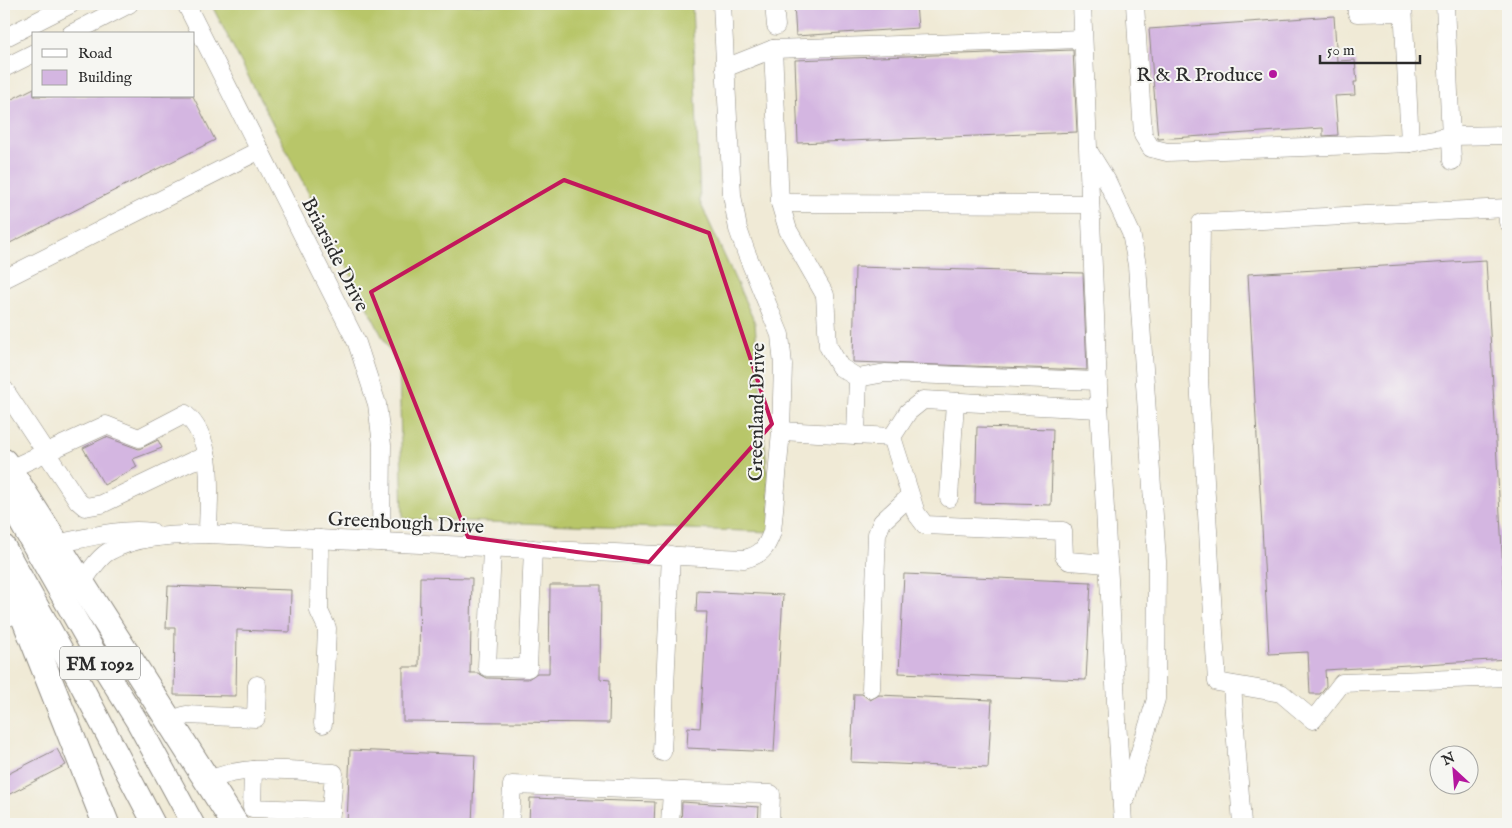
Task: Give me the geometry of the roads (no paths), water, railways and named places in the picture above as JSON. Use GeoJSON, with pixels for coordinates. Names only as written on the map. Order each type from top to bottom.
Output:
{"type":"FeatureCollection","features":[{"type":"Feature","properties":{"kind":"highway"},"geometry":{"type":"LineString","coordinates":[[6,475],[56,544],[235,824]]}},
{"type":"Feature","properties":{"kind":"highway"},"geometry":{"type":"LineString","coordinates":[[4,572],[12,615],[106,824]]}},
{"type":"Feature","properties":{"kind":"main road","name":"FM 1092"},"geometry":{"type":"LineString","coordinates":[[6,475],[99,660],[138,723],[193,824]]}},
{"type":"Feature","properties":{"kind":"main road"},"geometry":{"type":"LineString","coordinates":[[4,546],[154,824]]}},
{"type":"Feature","properties":{"kind":"street"},"geometry":{"type":"LineString","coordinates":[[4,38],[70,4]]}},
{"type":"Feature","properties":{"kind":"street"},"geometry":{"type":"LineString","coordinates":[[75,32],[129,4]]}},
{"type":"Feature","properties":{"kind":"street","name":"Briarside Drive"},"geometry":{"type":"LineString","coordinates":[[186,4],[357,343],[377,404],[382,445],[381,542]]}},
{"type":"Feature","properties":{"kind":"street","name":"Greenland Drive"},"geometry":{"type":"LineString","coordinates":[[638,554],[744,559],[758,555],[767,546],[772,532],[781,431],[783,365],[780,335],[738,229],[732,195],[722,4]]}},
{"type":"Feature","properties":{"kind":"street"},"geometry":{"type":"LineString","coordinates":[[774,4],[776,26]]}},
{"type":"Feature","properties":{"kind":"street"},"geometry":{"type":"LineString","coordinates":[[1082,4],[1099,409],[1123,817]]}},
{"type":"Feature","properties":{"kind":"street"},"geometry":{"type":"LineString","coordinates":[[1135,4],[1143,135],[1151,148],[1167,152],[1410,143],[1451,136],[1508,134]]}},
{"type":"Feature","properties":{"kind":"street"},"geometry":{"type":"LineString","coordinates":[[1356,4],[1357,13],[1403,8],[1410,143]]}},
{"type":"Feature","properties":{"kind":"street"},"geometry":{"type":"LineString","coordinates":[[1445,4],[1452,161]]}},
{"type":"Feature","properties":{"kind":"street"},"geometry":{"type":"LineString","coordinates":[[725,68],[774,49],[1083,39]]}},
{"type":"Feature","properties":{"kind":"street"},"geometry":{"type":"LineString","coordinates":[[774,49],[780,204],[788,230],[826,295],[828,346],[840,367],[858,378],[885,373],[1098,381]]}},
{"type":"Feature","properties":{"kind":"street"},"geometry":{"type":"LineString","coordinates":[[4,68],[32,54]]}},
{"type":"Feature","properties":{"kind":"street"},"geometry":{"type":"LineString","coordinates":[[1088,149],[1107,181],[1131,233],[1137,265],[1157,560],[1156,699],[1123,817]]}},
{"type":"Feature","properties":{"kind":"street"},"geometry":{"type":"LineString","coordinates":[[4,279],[260,150]]}},
{"type":"Feature","properties":{"kind":"street"},"geometry":{"type":"LineString","coordinates":[[780,204],[1090,204]]}},
{"type":"Feature","properties":{"kind":"street"},"geometry":{"type":"LineString","coordinates":[[1508,212],[1201,222],[1199,379],[1217,682],[1281,693],[1313,720],[1342,683],[1508,677]]}},
{"type":"Feature","properties":{"kind":"street"},"geometry":{"type":"LineString","coordinates":[[856,435],[858,378]]}},
{"type":"Feature","properties":{"kind":"street"},"geometry":{"type":"LineString","coordinates":[[4,389],[48,452],[78,501],[85,507],[102,504],[192,461],[207,457]]}},
{"type":"Feature","properties":{"kind":"street"},"geometry":{"type":"LineString","coordinates":[[1099,409],[923,400],[908,412],[892,437],[919,520],[925,525],[1063,531],[1064,556],[1069,561],[1108,564]]}},
{"type":"Feature","properties":{"kind":"street"},"geometry":{"type":"LineString","coordinates":[[949,498],[955,402]]}},
{"type":"Feature","properties":{"kind":"street"},"geometry":{"type":"LineString","coordinates":[[6,475],[106,424],[138,438],[185,414],[191,419],[203,440],[207,457],[208,534]]}},
{"type":"Feature","properties":{"kind":"street"},"geometry":{"type":"LineString","coordinates":[[781,431],[892,437]]}},
{"type":"Feature","properties":{"kind":"street"},"geometry":{"type":"LineString","coordinates":[[871,689],[877,534],[882,522],[910,496]]}},
{"type":"Feature","properties":{"kind":"street","name":"Greenbough Drive"},"geometry":{"type":"LineString","coordinates":[[56,544],[107,533],[139,530],[172,535]]}},
{"type":"Feature","properties":{"kind":"street","name":"Greenbough Drive"},"geometry":{"type":"LineString","coordinates":[[81,585],[108,552],[140,540],[172,535],[208,534],[638,554]]}},
{"type":"Feature","properties":{"kind":"street"},"geometry":{"type":"LineString","coordinates":[[320,539],[319,611],[327,628],[323,724]]}},
{"type":"Feature","properties":{"kind":"street"},"geometry":{"type":"LineString","coordinates":[[492,548],[487,667],[528,668],[533,549]]}},
{"type":"Feature","properties":{"kind":"street"},"geometry":{"type":"LineString","coordinates":[[662,752],[671,555]]}},
{"type":"Feature","properties":{"kind":"street"},"geometry":{"type":"LineString","coordinates":[[168,721],[186,715],[256,718],[257,685]]}},
{"type":"Feature","properties":{"kind":"street"},"geometry":{"type":"LineString","coordinates":[[1232,685],[1242,824]]}},
{"type":"Feature","properties":{"kind":"street"},"geometry":{"type":"LineString","coordinates":[[207,781],[234,771],[253,770],[334,774],[330,818],[252,808],[253,770]]}},
{"type":"Feature","properties":{"kind":"street"},"geometry":{"type":"LineString","coordinates":[[510,824],[512,784],[771,794],[770,824]]}},
{"type":"Feature","properties":{"kind":"street"},"geometry":{"type":"LineString","coordinates":[[670,824],[672,790]]}},
{"type":"Feature","properties":{"kind":"place","name":"R & R Produce"},"geometry":{"type":"Point","coordinates":[1273,74]}}]}
